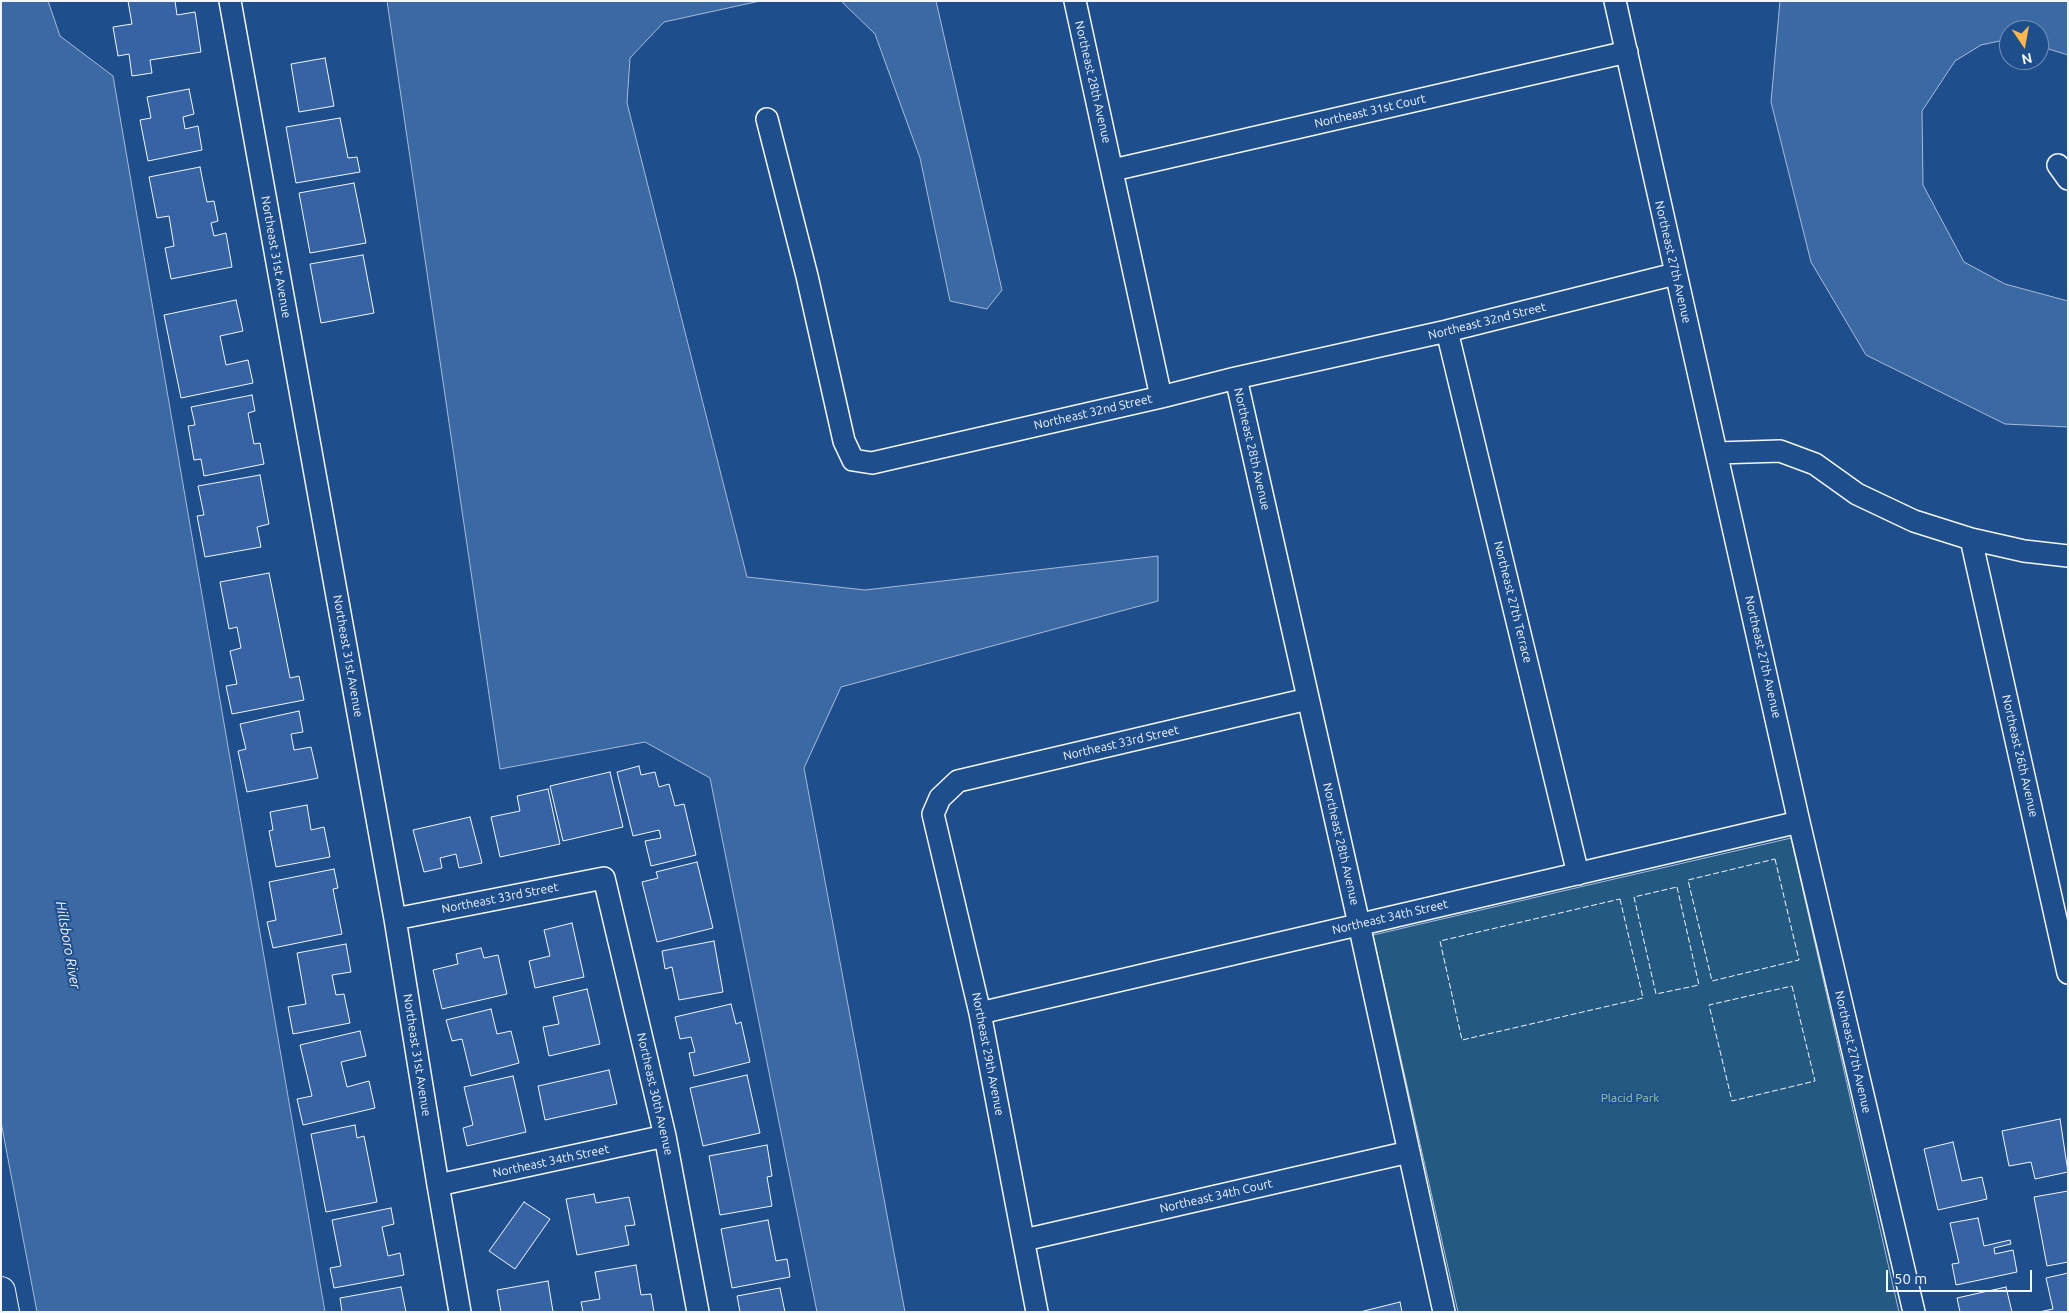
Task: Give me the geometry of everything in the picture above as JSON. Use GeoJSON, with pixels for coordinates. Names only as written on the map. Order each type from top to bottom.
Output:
{"type":"FeatureCollection","features":[{"type":"Feature","properties":{"kind":"main road"},"geometry":{"type":"LineString","coordinates":[[1,1291],[5,1312]]}},
{"type":"Feature","properties":{"kind":"street","name":"Northeast 31st Avenue"},"geometry":{"type":"LineString","coordinates":[[230,1],[395,919],[460,1312]]}},
{"type":"Feature","properties":{"kind":"street","name":"Northeast 28th Avenue"},"geometry":{"type":"LineString","coordinates":[[1074,1],[1113,170],[1161,397]]}},
{"type":"Feature","properties":{"kind":"street","name":"Northeast 27th Avenue"},"geometry":{"type":"LineString","coordinates":[[1615,1],[1675,274],[1914,1312]]}},
{"type":"Feature","properties":{"kind":"street","name":"Northeast 31st Court"},"geometry":{"type":"LineString","coordinates":[[1113,170],[1627,52]]}},
{"type":"Feature","properties":{"kind":"street","name":"Northeast 32nd Street"},"geometry":{"type":"LineString","coordinates":[[767,119],[807,276],[844,441],[853,460],[872,463],[1447,331],[1675,274]]}},
{"type":"Feature","properties":{"kind":"street","name":"Northeast 27th Terrace"},"geometry":{"type":"LineString","coordinates":[[1447,331],[1578,874]]}},
{"type":"Feature","properties":{"kind":"street","name":"Northeast 28th Avenue"},"geometry":{"type":"LineString","coordinates":[[1236,378],[1444,1312]]}},
{"type":"Feature","properties":{"kind":"street"},"geometry":{"type":"LineString","coordinates":[[1717,453],[1780,451],[1815,464],[1857,494],[1914,521],[1971,539],[2024,551],[2068,556]]}},
{"type":"Feature","properties":{"kind":"street","name":"Northeast 26th Avenue"},"geometry":{"type":"LineString","coordinates":[[1971,539],[2068,973]]}},
{"type":"Feature","properties":{"kind":"street","name":"Northeast 33rd Street"},"geometry":{"type":"LineString","coordinates":[[940,798],[958,781],[1308,699]]}},
{"type":"Feature","properties":{"kind":"street","name":"Northeast 29th Avenue"},"geometry":{"type":"LineString","coordinates":[[940,798],[933,814],[980,1013],[1037,1312]]}},
{"type":"Feature","properties":{"kind":"street","name":"Northeast 34th Street"},"geometry":{"type":"LineString","coordinates":[[980,1013],[1800,822]]}},
{"type":"Feature","properties":{"kind":"street","name":"Northeast 33rd Street"},"geometry":{"type":"LineString","coordinates":[[395,919],[604,878]]}},
{"type":"Feature","properties":{"kind":"street","name":"Northeast 30th Avenue"},"geometry":{"type":"LineString","coordinates":[[604,878],[665,1136],[698,1312]]}},
{"type":"Feature","properties":{"kind":"street","name":"Northeast 34th Street"},"geometry":{"type":"LineString","coordinates":[[438,1185],[665,1136]]}},
{"type":"Feature","properties":{"kind":"street","name":"Northeast 34th Court"},"geometry":{"type":"LineString","coordinates":[[1024,1240],[1409,1152]]}},
{"type":"Feature","properties":{"kind":"green space","name":"Placid Park"},"geometry":{"type":"Polygon","coordinates":[[[1791,838],[1899,1312],[1458,1312],[1373,935],[1791,838]]]}},
{"type":"Feature","properties":{"kind":"water","name":"Hillsboro River"},"geometry":{"type":"Polygon","coordinates":[[[1,1],[48,1],[60,36],[113,76],[325,1312],[37,1312],[1,1122],[1,1]]]}},
{"type":"Feature","properties":{"kind":"water"},"geometry":{"type":"Polygon","coordinates":[[[387,1],[760,1],[664,22],[630,58],[627,103],[747,577],[865,590],[1158,556],[1158,601],[841,687],[804,768],[905,1312],[817,1312],[710,778],[645,742],[500,769],[387,1]]]}},
{"type":"Feature","properties":{"kind":"water"},"geometry":{"type":"Polygon","coordinates":[[[841,1],[936,1],[1002,290],[987,309],[950,301],[920,158],[875,34],[841,1]]]}},
{"type":"Feature","properties":{"kind":"water"},"geometry":{"type":"Polygon","coordinates":[[[1780,1],[2068,1],[2068,55],[2049,49],[2049,20],[1999,20],[1999,41],[1981,45],[1955,61],[1922,111],[1923,185],[1964,262],[2005,284],[2068,301],[2068,427],[2005,424],[1866,355],[1811,262],[1771,102],[1780,1]]]}},
{"type":"Feature","properties":{"kind":"building"},"geometry":{"type":"Polygon","coordinates":[[[128,1],[175,1],[177,15],[195,12],[201,52],[150,60],[152,73],[132,76],[129,54],[118,56],[113,27],[132,24],[128,1]]]}},
{"type":"Feature","properties":{"kind":"building"},"geometry":{"type":"Polygon","coordinates":[[[325,58],[334,106],[299,112],[291,64],[325,58]]]}},
{"type":"Feature","properties":{"kind":"building"},"geometry":{"type":"Polygon","coordinates":[[[189,89],[194,114],[183,117],[185,129],[198,126],[202,150],[148,161],[140,120],[151,118],[147,97],[189,89]]]}},
{"type":"Feature","properties":{"kind":"building"},"geometry":{"type":"Polygon","coordinates":[[[340,118],[348,158],[357,157],[360,172],[296,183],[286,127],[340,118]]]}},
{"type":"Feature","properties":{"kind":"building"},"geometry":{"type":"Polygon","coordinates":[[[200,167],[207,202],[214,201],[218,221],[211,223],[214,236],[226,233],[232,267],[171,279],[165,248],[174,246],[169,216],[157,218],[149,177],[200,167]]]}},
{"type":"Feature","properties":{"kind":"building"},"geometry":{"type":"Polygon","coordinates":[[[354,183],[366,243],[310,253],[299,193],[354,183]]]}},
{"type":"Feature","properties":{"kind":"building"},"geometry":{"type":"Polygon","coordinates":[[[363,255],[374,313],[321,323],[310,264],[363,255]]]}},
{"type":"Feature","properties":{"kind":"building"},"geometry":{"type":"Polygon","coordinates":[[[236,300],[243,331],[220,336],[226,365],[248,360],[253,383],[181,398],[164,315],[236,300]]]}},
{"type":"Feature","properties":{"kind":"building"},"geometry":{"type":"Polygon","coordinates":[[[252,395],[255,411],[248,413],[254,444],[260,443],[264,464],[204,476],[201,459],[194,460],[188,426],[195,425],[191,407],[252,395]]]}},
{"type":"Feature","properties":{"kind":"building"},"geometry":{"type":"Polygon","coordinates":[[[260,475],[269,524],[257,527],[261,547],[205,557],[197,516],[204,515],[198,486],[260,475]]]}},
{"type":"Feature","properties":{"kind":"building"},"geometry":{"type":"Polygon","coordinates":[[[269,573],[290,678],[299,676],[304,700],[232,714],[226,686],[237,684],[230,651],[241,648],[237,627],[229,629],[220,582],[269,573]]]}},
{"type":"Feature","properties":{"kind":"building"},"geometry":{"type":"Polygon","coordinates":[[[299,711],[303,732],[291,734],[294,750],[311,747],[318,778],[247,792],[238,751],[246,749],[240,724],[299,711]]]}},
{"type":"Feature","properties":{"kind":"building"},"geometry":{"type":"Polygon","coordinates":[[[639,766],[641,775],[655,772],[659,787],[669,784],[675,806],[684,804],[696,855],[651,866],[645,841],[661,838],[659,830],[633,836],[617,772],[639,766]]]}},
{"type":"Feature","properties":{"kind":"building"},"geometry":{"type":"Polygon","coordinates":[[[610,772],[623,827],[563,841],[550,786],[610,772]]]}},
{"type":"Feature","properties":{"kind":"building"},"geometry":{"type":"Polygon","coordinates":[[[548,789],[560,844],[500,857],[491,817],[520,811],[517,796],[548,789]]]}},
{"type":"Feature","properties":{"kind":"building"},"geometry":{"type":"Polygon","coordinates":[[[307,805],[311,830],[324,827],[330,857],[276,867],[269,831],[273,830],[270,812],[307,805]]]}},
{"type":"Feature","properties":{"kind":"building"},"geometry":{"type":"Polygon","coordinates":[[[470,817],[482,863],[459,868],[456,854],[440,858],[442,868],[424,872],[413,830],[470,817]]]}},
{"type":"Feature","properties":{"kind":"building"},"geometry":{"type":"Polygon","coordinates":[[[697,862],[713,928],[657,942],[642,882],[658,878],[656,872],[697,862]]]}},
{"type":"Feature","properties":{"kind":"building"},"geometry":{"type":"Polygon","coordinates":[[[334,869],[338,888],[333,889],[342,934],[273,948],[267,922],[276,920],[269,882],[334,869]]]}},
{"type":"Feature","properties":{"kind":"building"},"geometry":{"type":"Polygon","coordinates":[[[572,923],[584,977],[535,988],[529,961],[550,956],[544,930],[572,923]]]}},
{"type":"Feature","properties":{"kind":"building"},"geometry":{"type":"Polygon","coordinates":[[[714,941],[723,992],[679,1000],[672,967],[665,969],[662,951],[714,941]]]}},
{"type":"Feature","properties":{"kind":"building"},"geometry":{"type":"Polygon","coordinates":[[[346,944],[351,972],[332,975],[336,995],[344,994],[350,1023],[293,1034],[288,1007],[306,1004],[297,953],[346,944]]]}},
{"type":"Feature","properties":{"kind":"building"},"geometry":{"type":"Polygon","coordinates":[[[481,948],[484,958],[498,955],[507,994],[442,1009],[433,970],[458,964],[456,954],[481,948]]]}},
{"type":"Feature","properties":{"kind":"building"},"geometry":{"type":"Polygon","coordinates":[[[587,989],[600,1044],[549,1056],[543,1027],[559,1024],[553,997],[587,989]]]}},
{"type":"Feature","properties":{"kind":"building"},"geometry":{"type":"Polygon","coordinates":[[[731,1004],[736,1024],[741,1022],[750,1062],[694,1076],[689,1053],[695,1052],[691,1037],[680,1039],[675,1017],[731,1004]]]}},
{"type":"Feature","properties":{"kind":"building"},"geometry":{"type":"Polygon","coordinates":[[[491,1009],[497,1034],[511,1031],[519,1063],[471,1076],[462,1039],[452,1041],[446,1020],[491,1009]]]}},
{"type":"Feature","properties":{"kind":"building"},"geometry":{"type":"Polygon","coordinates":[[[360,1031],[366,1056],[341,1062],[347,1087],[369,1081],[375,1108],[303,1125],[297,1099],[312,1096],[300,1045],[360,1031]]]}},
{"type":"Feature","properties":{"kind":"building"},"geometry":{"type":"Polygon","coordinates":[[[609,1070],[617,1104],[545,1120],[538,1086],[609,1070]]]}},
{"type":"Feature","properties":{"kind":"building"},"geometry":{"type":"Polygon","coordinates":[[[747,1075],[760,1133],[703,1146],[690,1088],[747,1075]]]}},
{"type":"Feature","properties":{"kind":"building"},"geometry":{"type":"Polygon","coordinates":[[[513,1076],[526,1132],[467,1146],[463,1128],[473,1125],[464,1087],[513,1076]]]}},
{"type":"Feature","properties":{"kind":"building"},"geometry":{"type":"Polygon","coordinates":[[[2060,1119],[2068,1172],[2035,1179],[2031,1162],[2009,1166],[2002,1131],[2060,1119]]]}},
{"type":"Feature","properties":{"kind":"building"},"geometry":{"type":"Polygon","coordinates":[[[355,1125],[357,1138],[364,1136],[377,1202],[326,1212],[311,1134],[355,1125]]]}},
{"type":"Feature","properties":{"kind":"building"},"geometry":{"type":"Polygon","coordinates":[[[1953,1142],[1962,1181],[1982,1177],[1987,1199],[1938,1210],[1924,1149],[1953,1142]]]}},
{"type":"Feature","properties":{"kind":"building"},"geometry":{"type":"Polygon","coordinates":[[[767,1145],[772,1176],[767,1177],[772,1206],[720,1215],[709,1156],[767,1145]]]}},
{"type":"Feature","properties":{"kind":"building"},"geometry":{"type":"Polygon","coordinates":[[[2068,1191],[2068,1262],[2047,1266],[2034,1197],[2068,1191]]]}},
{"type":"Feature","properties":{"kind":"building"},"geometry":{"type":"Polygon","coordinates":[[[594,1194],[596,1203],[629,1197],[635,1225],[625,1226],[629,1245],[577,1255],[566,1199],[594,1194]]]}},
{"type":"Feature","properties":{"kind":"building"},"geometry":{"type":"Polygon","coordinates":[[[524,1202],[550,1219],[515,1269],[489,1251],[524,1202]]]}},
{"type":"Feature","properties":{"kind":"building"},"geometry":{"type":"Polygon","coordinates":[[[391,1208],[394,1224],[382,1227],[388,1256],[400,1253],[404,1275],[334,1288],[330,1268],[341,1266],[332,1220],[391,1208]]]}},
{"type":"Feature","properties":{"kind":"building"},"geometry":{"type":"Polygon","coordinates":[[[1978,1218],[1984,1246],[2010,1240],[2011,1244],[1994,1248],[1995,1254],[2013,1250],[2017,1272],[1956,1285],[1952,1264],[1959,1263],[1950,1223],[1978,1218]]]}},
{"type":"Feature","properties":{"kind":"building"},"geometry":{"type":"Polygon","coordinates":[[[768,1220],[776,1261],[787,1259],[790,1277],[732,1288],[721,1229],[768,1220]]]}},
{"type":"Feature","properties":{"kind":"building"},"geometry":{"type":"Polygon","coordinates":[[[636,1265],[641,1295],[651,1294],[654,1312],[583,1312],[581,1302],[600,1299],[595,1272],[636,1265]]]}},
{"type":"Feature","properties":{"kind":"building"},"geometry":{"type":"Polygon","coordinates":[[[2068,1273],[2068,1312],[2039,1312],[2053,1309],[2046,1278],[2068,1273]]]}},
{"type":"Feature","properties":{"kind":"building"},"geometry":{"type":"Polygon","coordinates":[[[548,1281],[553,1312],[501,1312],[497,1290],[548,1281]]]}},
{"type":"Feature","properties":{"kind":"building"},"geometry":{"type":"Polygon","coordinates":[[[401,1287],[406,1312],[342,1312],[340,1298],[401,1287]]]}},
{"type":"Feature","properties":{"kind":"building"},"geometry":{"type":"Polygon","coordinates":[[[2006,1287],[2012,1312],[1960,1312],[1957,1298],[2006,1287]]]}},
{"type":"Feature","properties":{"kind":"building"},"geometry":{"type":"Polygon","coordinates":[[[780,1288],[785,1312],[740,1312],[737,1296],[780,1288]]]}},
{"type":"Feature","properties":{"kind":"building"},"geometry":{"type":"Polygon","coordinates":[[[1400,1302],[1402,1312],[1360,1312],[1400,1302]]]}},
{"type":"Feature","properties":{"kind":"fence"},"geometry":{"type":"LineString","coordinates":[[1775,859],[1799,960],[1712,981],[1688,880],[1775,859]]}},
{"type":"Feature","properties":{"kind":"fence"},"geometry":{"type":"LineString","coordinates":[[1677,887],[1699,985],[1656,994],[1634,897],[1677,887]]}},
{"type":"Feature","properties":{"kind":"fence"},"geometry":{"type":"LineString","coordinates":[[1620,899],[1643,998],[1462,1040],[1440,941],[1620,899]]}},
{"type":"Feature","properties":{"kind":"fence"},"geometry":{"type":"LineString","coordinates":[[1792,986],[1815,1081],[1732,1101],[1709,1005],[1792,986]]}}]}
